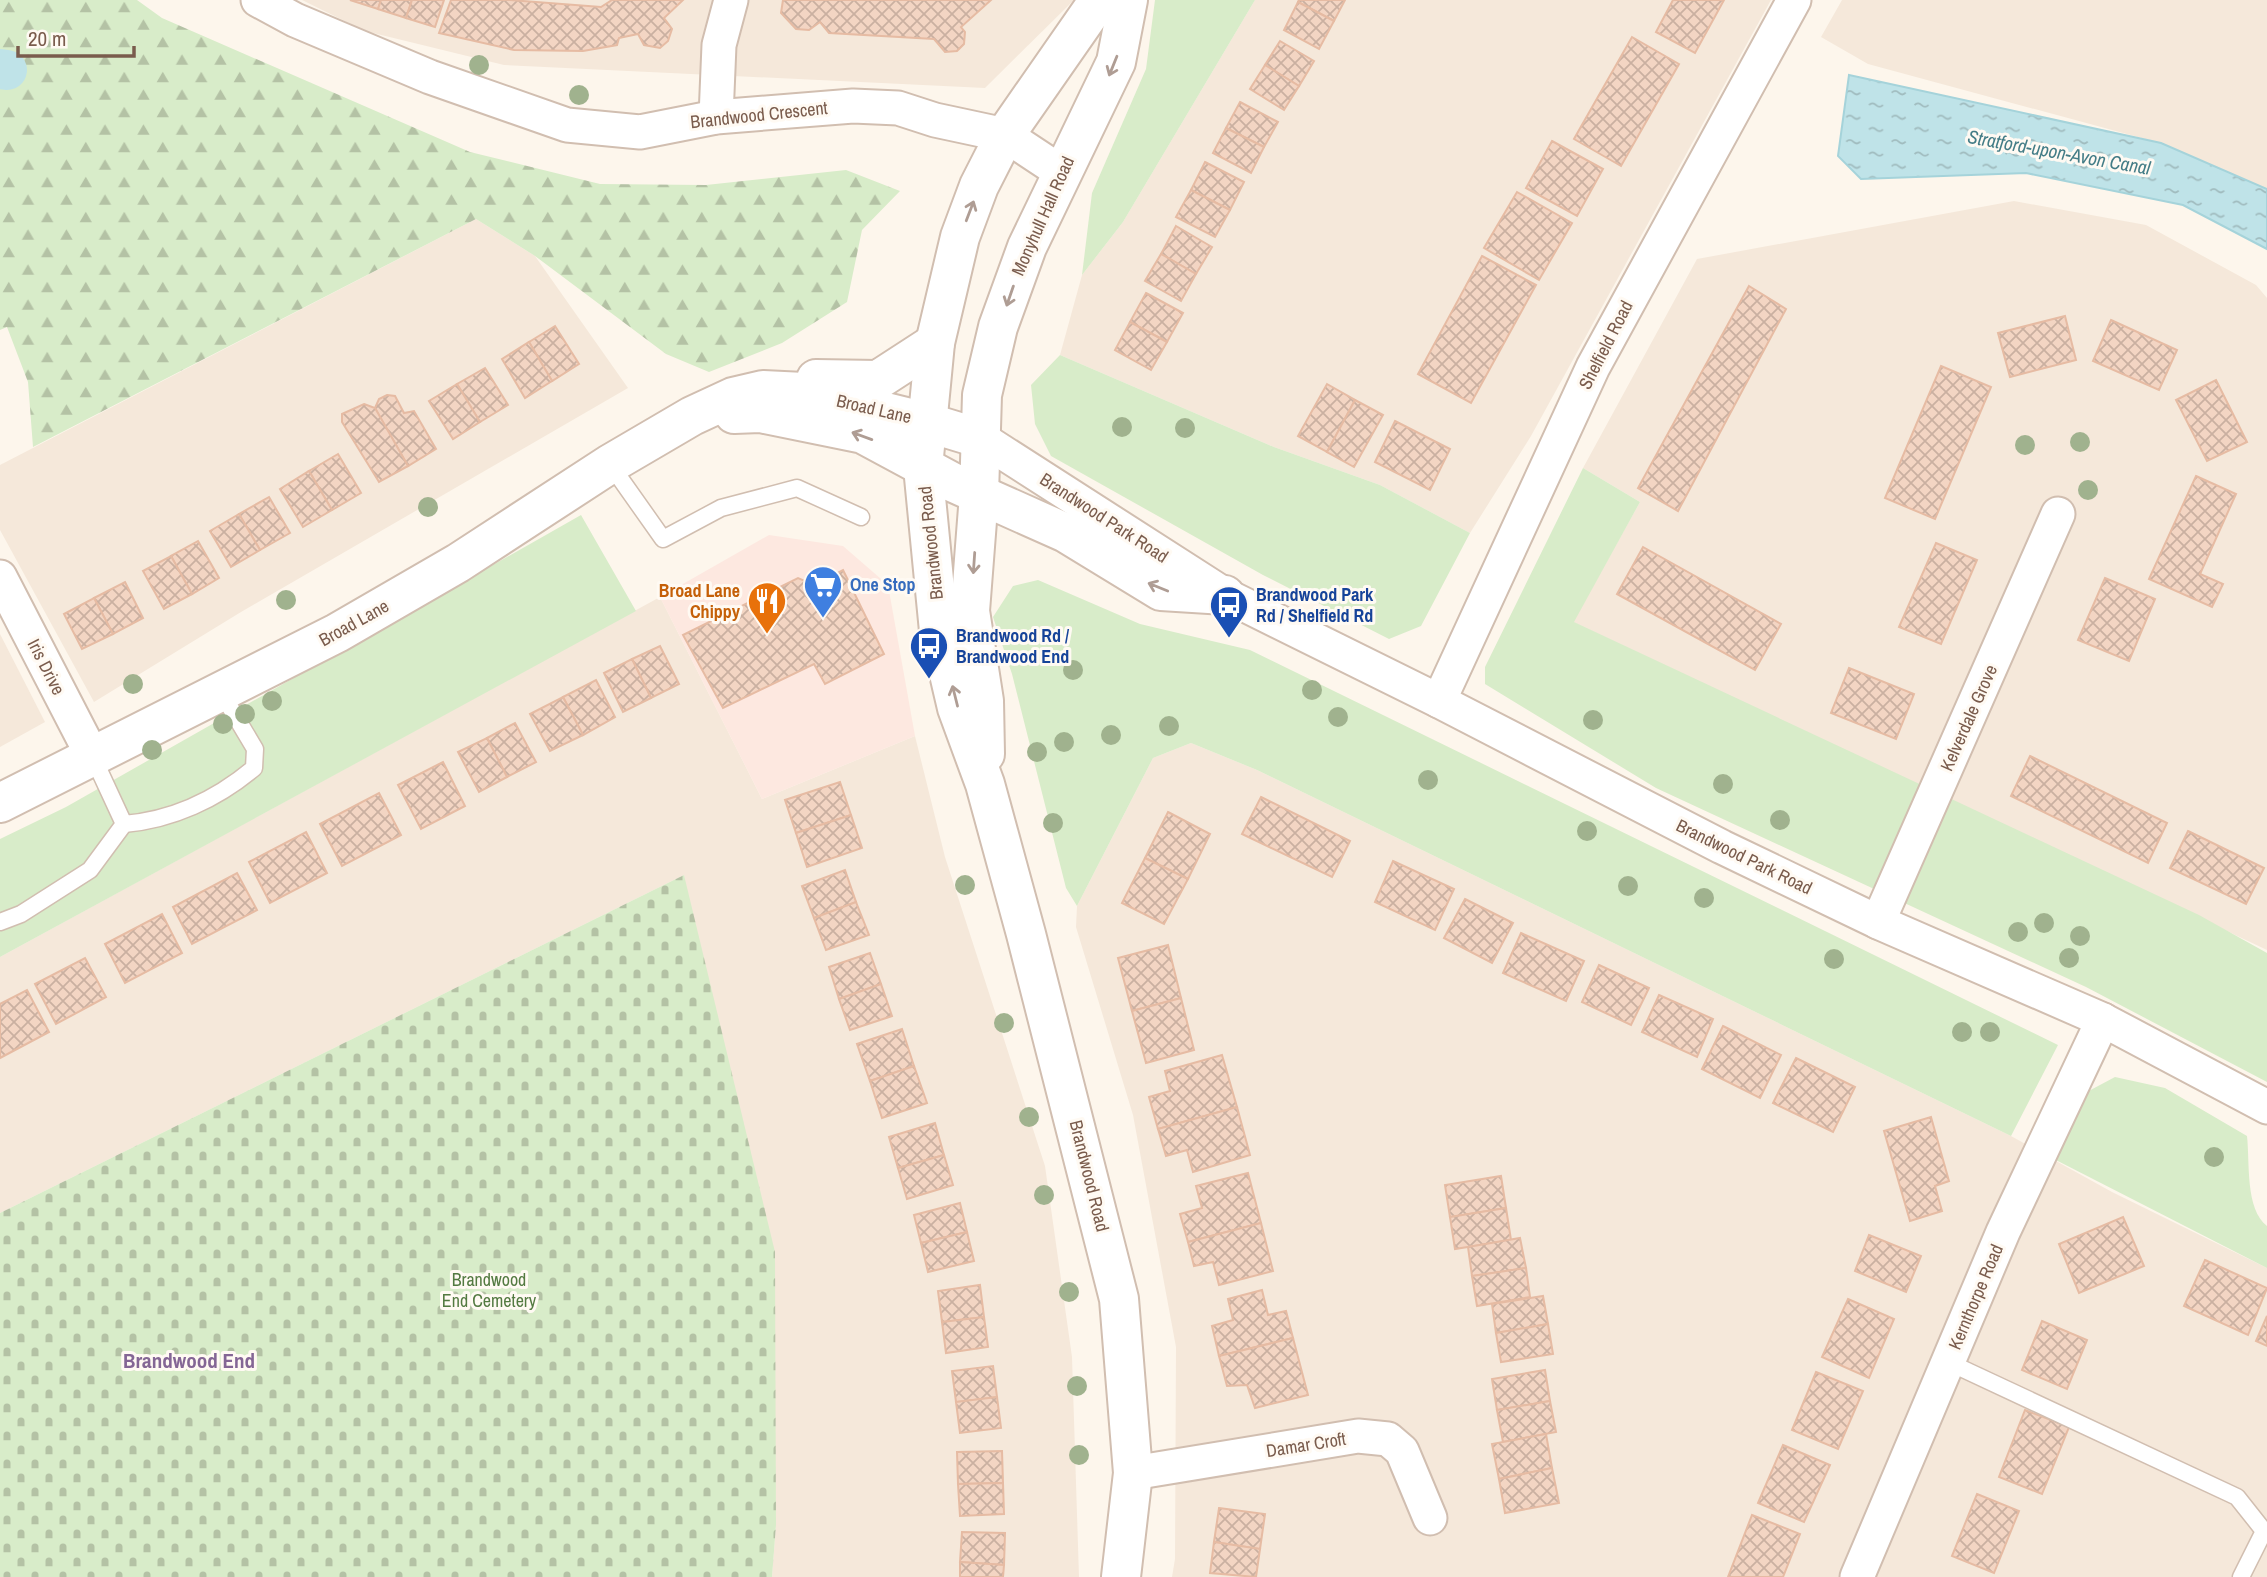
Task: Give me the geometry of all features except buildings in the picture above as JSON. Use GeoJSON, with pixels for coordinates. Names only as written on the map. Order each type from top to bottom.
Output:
{"type":"FeatureCollection","features":[{"type":"Feature","properties":{"kind":"street","name":"Brandwood Crescent"},"geometry":{"type":"LineString","coordinates":[[258,0],[295,20],[430,77],[568,125],[640,132],[716,117],[853,106],[898,108],[935,120],[1005,135],[1061,172]]}},
{"type":"Feature","properties":{"kind":"street"},"geometry":{"type":"LineString","coordinates":[[716,117],[719,45],[732,0]]}},
{"type":"Feature","properties":{"kind":"street"},"geometry":{"type":"LineString","coordinates":[[926,422],[935,343],[960,237],[979,186],[1005,135],[1099,0]]}},
{"type":"Feature","properties":{"kind":"street","name":"Monyhull Hall Road"},"geometry":{"type":"LineString","coordinates":[[982,439],[982,395],[998,327],[1027,247],[1116,62],[1128,0]]}},
{"type":"Feature","properties":{"kind":"street","name":"Shelfield Road"},"geometry":{"type":"LineString","coordinates":[[1439,701],[1593,367],[1794,0]]}},
{"type":"Feature","properties":{"kind":"street","name":"Broad Lane"},"geometry":{"type":"LineString","coordinates":[[0,803],[337,633],[458,563],[610,464],[692,416],[733,397],[764,390],[798,377],[841,382],[878,380],[935,343]]}},
{"type":"Feature","properties":{"kind":"street","name":"Broad Lane"},"geometry":{"type":"LineString","coordinates":[[764,390],[804,392],[926,422],[982,439]]}},
{"type":"Feature","properties":{"kind":"street","name":"Broad Lane"},"geometry":{"type":"LineString","coordinates":[[692,416],[760,413],[863,434],[952,482]]}},
{"type":"Feature","properties":{"kind":"street","name":"Brandwood Road"},"geometry":{"type":"LineString","coordinates":[[926,422],[952,482],[984,701],[985,784]]}},
{"type":"Feature","properties":{"kind":"street","name":"Brandwood Park Road"},"geometry":{"type":"LineString","coordinates":[[982,439],[1225,596],[1439,701],[1723,847],[1878,922],[2103,1020],[2267,1107]]}},
{"type":"Feature","properties":{"kind":"street","name":"Brandwood Road"},"geometry":{"type":"LineString","coordinates":[[982,439],[952,482],[939,631],[957,708],[985,784],[1078,1128],[1119,1298],[1133,1473],[1121,1577]]}},
{"type":"Feature","properties":{"kind":"street","name":"Brandwood Park Road"},"geometry":{"type":"LineString","coordinates":[[952,482],[1066,533],[1161,591],[1225,596]]}},
{"type":"Feature","properties":{"kind":"street","name":"Kelverdale Grove"},"geometry":{"type":"LineString","coordinates":[[1878,922],[2058,514]]}},
{"type":"Feature","properties":{"kind":"street","name":"Iris Drive"},"geometry":{"type":"LineString","coordinates":[[0,577],[93,757]]}},
{"type":"Feature","properties":{"kind":"street","name":"Kernthorpe Road"},"geometry":{"type":"LineString","coordinates":[[1857,1577],[2003,1232],[2103,1020]]}},
{"type":"Feature","properties":{"kind":"street","name":"Damar Croft"},"geometry":{"type":"LineString","coordinates":[[1133,1473],[1358,1436],[1388,1439],[1402,1451],[1430,1518]]}},
{"type":"Feature","properties":{"kind":"lane"},"geometry":{"type":"LineString","coordinates":[[610,464],[663,539],[720,508],[797,488],[861,517]]}},
{"type":"Feature","properties":{"kind":"lane"},"geometry":{"type":"LineString","coordinates":[[0,922],[21,914],[90,870],[124,824],[152,821],[181,812],[209,799],[254,768],[255,749],[221,692]]}},
{"type":"Feature","properties":{"kind":"lane"},"geometry":{"type":"LineString","coordinates":[[93,757],[124,824]]}},
{"type":"Feature","properties":{"kind":"lane"},"geometry":{"type":"LineString","coordinates":[[1948,1362],[2237,1497],[2265,1532],[2241,1577]]}},
{"type":"Feature","properties":{"kind":"shaded area"},"geometry":{"type":"Polygon","coordinates":[[[302,0],[1074,0],[985,88],[504,65],[365,31],[302,0]]]}},
{"type":"Feature","properties":{"kind":"shaded area"},"geometry":{"type":"Polygon","coordinates":[[[1255,0],[1771,0],[1531,436],[1470,533],[1380,485],[1274,447],[1060,355],[1082,275],[1123,222],[1255,0]]]}},
{"type":"Feature","properties":{"kind":"shaded area"},"geometry":{"type":"Polygon","coordinates":[[[1842,0],[2267,0],[2267,189],[2160,143],[1868,64],[1821,37],[1842,0]]]}},
{"type":"Feature","properties":{"kind":"shaded area"},"geometry":{"type":"Polygon","coordinates":[[[2014,201],[2146,225],[2256,285],[2267,298],[2267,950],[1573,622],[1640,502],[1583,468],[1697,259],[2014,201]]]}},
{"type":"Feature","properties":{"kind":"shaded area"},"geometry":{"type":"Polygon","coordinates":[[[476,219],[535,256],[628,388],[241,612],[94,702],[0,530],[0,465],[476,219]]]}},
{"type":"Feature","properties":{"kind":"shaded area"},"geometry":{"type":"Polygon","coordinates":[[[769,535],[843,546],[888,585],[915,736],[762,799],[660,597],[769,535]]]}},
{"type":"Feature","properties":{"kind":"shaded area"},"geometry":{"type":"Polygon","coordinates":[[[660,597],[762,799],[915,736],[945,857],[1045,1166],[1072,1357],[1079,1577],[772,1577],[776,1525],[684,875],[0,1213],[0,957],[660,597]]]}},
{"type":"Feature","properties":{"kind":"shaded area"},"geometry":{"type":"Polygon","coordinates":[[[0,634],[45,722],[0,747],[0,634]]]}},
{"type":"Feature","properties":{"kind":"shaded area"},"geometry":{"type":"Polygon","coordinates":[[[1191,743],[1257,770],[2011,1136],[2112,1192],[2267,1268],[2267,1577],[1172,1577],[1175,1559],[1176,1347],[1133,1115],[1076,927],[1077,906],[1153,758],[1191,743]]]}},
{"type":"Feature","properties":{"kind":"green space"},"geometry":{"type":"Polygon","coordinates":[[[0,0],[137,0],[162,18],[470,152],[600,184],[706,185],[846,170],[900,191],[862,230],[847,302],[782,343],[709,372],[666,354],[535,256],[476,219],[33,447],[28,382],[7,327],[0,330],[0,0]]]}},
{"type":"Feature","properties":{"kind":"green space"},"geometry":{"type":"Polygon","coordinates":[[[1155,0],[1255,0],[1123,222],[1082,275],[1092,193],[1146,69],[1155,0]]]}},
{"type":"Feature","properties":{"kind":"green space"},"geometry":{"type":"Polygon","coordinates":[[[1060,355],[1274,447],[1380,485],[1470,533],[1421,626],[1389,639],[1263,575],[1051,456],[1035,424],[1031,385],[1060,355]]]}},
{"type":"Feature","properties":{"kind":"green space"},"geometry":{"type":"Polygon","coordinates":[[[1583,468],[1640,502],[1574,622],[2199,915],[2267,953],[2267,1082],[2086,987],[1656,788],[1485,684],[1485,667],[1583,468]]]}},
{"type":"Feature","properties":{"kind":"green space"},"geometry":{"type":"Polygon","coordinates":[[[581,515],[636,611],[0,957],[0,839],[66,807],[581,515]]]}},
{"type":"Feature","properties":{"kind":"green space"},"geometry":{"type":"Polygon","coordinates":[[[1038,580],[1140,624],[1250,650],[2058,1045],[2011,1136],[1257,770],[1191,743],[1153,758],[1077,906],[1066,888],[1012,674],[993,617],[1013,586],[1038,580]]]}},
{"type":"Feature","properties":{"kind":"green space","name":"Brandwood End Cemetery"},"geometry":{"type":"Polygon","coordinates":[[[684,875],[775,1252],[776,1525],[772,1577],[0,1577],[0,1213],[684,875]]]}},
{"type":"Feature","properties":{"kind":"green space"},"geometry":{"type":"Polygon","coordinates":[[[2115,1077],[2165,1088],[2247,1136],[2252,1197],[2255,1209],[2267,1226],[2267,1268],[2050,1157],[2085,1093],[2115,1077]]]}},
{"type":"Feature","properties":{"kind":"water"},"geometry":{"type":"Polygon","coordinates":[[[1849,75],[2161,143],[2267,189],[2267,249],[2183,205],[2026,173],[1861,179],[1838,156],[1849,75]]]}},
{"type":"Feature","properties":{"kind":"waterway","name":"Stratford-upon-Avon Canal"},"geometry":{"type":"LineString","coordinates":[[0,69],[7,70]]}},
{"type":"Feature","properties":{"kind":"place","name":"One Stop"},"geometry":{"type":"Point","coordinates":[823,619]}},
{"type":"Feature","properties":{"kind":"place","name":"Broad Lane Chippy"},"geometry":{"type":"Point","coordinates":[767,635]}},
{"type":"Feature","properties":{"kind":"place","name":"Brandwood Park Rd / Shelfield Rd"},"geometry":{"type":"Point","coordinates":[1229,639]}},
{"type":"Feature","properties":{"kind":"place","name":"Brandwood Rd / Brandwood End"},"geometry":{"type":"Point","coordinates":[929,680]}},
{"type":"Feature","properties":{"kind":"district","name":"Brandwood End"},"geometry":{"type":"Point","coordinates":[189,1361]}}]}
